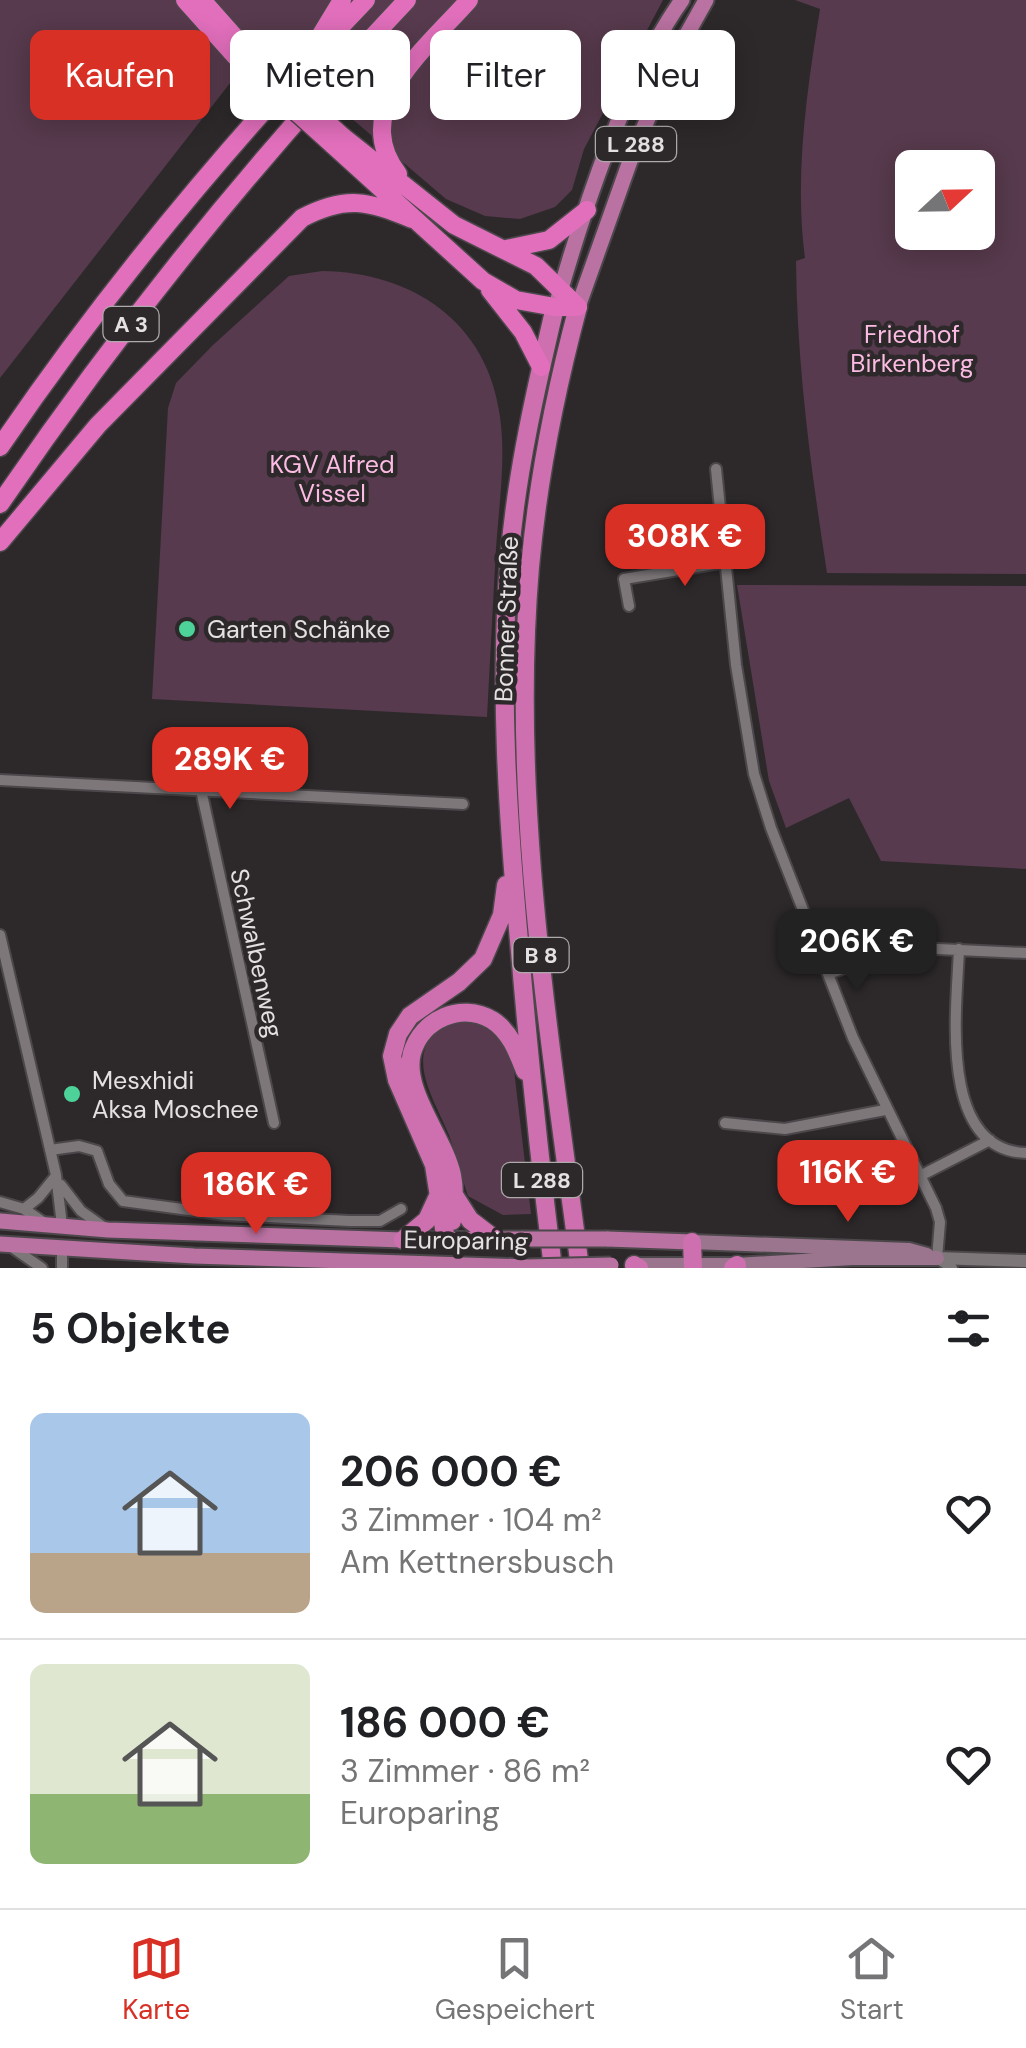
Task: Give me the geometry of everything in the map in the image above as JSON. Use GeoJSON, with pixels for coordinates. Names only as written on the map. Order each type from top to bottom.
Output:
{"type":"FeatureCollection","features":[{"type":"Feature","properties":{"kind":"highway"},"geometry":{"type":"LineString","coordinates":[[185,0],[230,43]]}},
{"type":"Feature","properties":{"kind":"highway"},"geometry":{"type":"LineString","coordinates":[[202,0],[230,38]]}},
{"type":"Feature","properties":{"kind":"highway"},"geometry":{"type":"LineString","coordinates":[[324,30],[342,0]]}},
{"type":"Feature","properties":{"kind":"highway","name":"A 3"},"geometry":{"type":"LineString","coordinates":[[337,30],[366,0]]}},
{"type":"Feature","properties":{"kind":"highway","name":"A 3"},"geometry":{"type":"LineString","coordinates":[[0,504],[158,287],[315,98],[407,0]]}},
{"type":"Feature","properties":{"kind":"highway"},"geometry":{"type":"LineString","coordinates":[[410,191],[382,149],[384,106],[400,80],[469,0]]}},
{"type":"Feature","properties":{"kind":"highway","name":"A 3"},"geometry":{"type":"LineString","coordinates":[[0,447],[178,211],[257,120]]}},
{"type":"Feature","properties":{"kind":"highway"},"geometry":{"type":"LineString","coordinates":[[315,120],[412,219],[484,281],[516,300],[581,301]]}},
{"type":"Feature","properties":{"kind":"highway"},"geometry":{"type":"LineString","coordinates":[[337,140],[454,225],[536,266],[558,298]]}},
{"type":"Feature","properties":{"kind":"highway"},"geometry":{"type":"LineString","coordinates":[[0,542],[98,425],[302,218],[339,202],[359,202],[412,219]]}},
{"type":"Feature","properties":{"kind":"highway"},"geometry":{"type":"LineString","coordinates":[[506,249],[550,240],[587,210]]}},
{"type":"Feature","properties":{"kind":"highway"},"geometry":{"type":"LineString","coordinates":[[484,281],[523,332],[541,367]]}},
{"type":"Feature","properties":{"kind":"highway","name":"Bonner Straße"},"geometry":{"type":"LineString","coordinates":[[553,1268],[512,871],[506,740],[506,608],[522,467],[558,298]]}},
{"type":"Feature","properties":{"kind":"highway","name":"Bonner Straße"},"geometry":{"type":"LineString","coordinates":[[580,1268],[552,1070],[533,864],[527,714],[534,527],[556,395],[581,301]]}},
{"type":"Feature","properties":{"kind":"highway","name":"B 8"},"geometry":{"type":"LineString","coordinates":[[446,1194],[397,1080],[392,1056],[398,1034],[410,1016],[483,960],[502,914],[504,890],[512,871]]}},
{"type":"Feature","properties":{"kind":"highway"},"geometry":{"type":"LineString","coordinates":[[446,1241],[447,1161],[414,1084],[411,1057],[417,1040],[448,1014],[474,1013],[493,1020],[517,1050],[532,1092]]}},
{"type":"Feature","properties":{"kind":"highway"},"geometry":{"type":"LineString","coordinates":[[446,1194],[496,1240]]}},
{"type":"Feature","properties":{"kind":"highway"},"geometry":{"type":"LineString","coordinates":[[403,1240],[428,1220],[446,1194]]}},
{"type":"Feature","properties":{"kind":"highway"},"geometry":{"type":"LineString","coordinates":[[691,1267],[692,1242]]}},
{"type":"Feature","properties":{"kind":"main road","name":"Bonner Straße"},"geometry":{"type":"LineString","coordinates":[[558,298],[632,90],[666,22],[682,0]]}},
{"type":"Feature","properties":{"kind":"main road","name":"Bonner Straße"},"geometry":{"type":"LineString","coordinates":[[581,301],[635,147],[706,0]]}},
{"type":"Feature","properties":{"kind":"main road"},"geometry":{"type":"LineString","coordinates":[[2,1221],[24,1208]]}},
{"type":"Feature","properties":{"kind":"main road","name":"Europaring"},"geometry":{"type":"LineString","coordinates":[[2,1221],[108,1230],[403,1240],[607,1239],[909,1250],[936,1263]]}},
{"type":"Feature","properties":{"kind":"main road"},"geometry":{"type":"LineString","coordinates":[[62,1225],[62,1249]]}},
{"type":"Feature","properties":{"kind":"main road"},"geometry":{"type":"LineString","coordinates":[[446,1241],[446,1264]]}},
{"type":"Feature","properties":{"kind":"main road","name":"Europaring"},"geometry":{"type":"LineString","coordinates":[[4,1244],[106,1252],[526,1267],[735,1266],[852,1258],[936,1263]]}},
{"type":"Feature","properties":{"kind":"main road"},"geometry":{"type":"LineString","coordinates":[[84,1268],[106,1252]]}},
{"type":"Feature","properties":{"kind":"street"},"geometry":{"type":"LineString","coordinates":[[716,469],[744,726],[754,774],[771,828],[853,1038],[940,1222],[936,1263]]}},
{"type":"Feature","properties":{"kind":"street"},"geometry":{"type":"LineString","coordinates":[[630,606],[624,579],[726,562]]}},
{"type":"Feature","properties":{"kind":"street"},"geometry":{"type":"LineString","coordinates":[[0,780],[463,804]]}},
{"type":"Feature","properties":{"kind":"street","name":"Schwalbenweg"},"geometry":{"type":"LineString","coordinates":[[201,790],[274,1123]]}},
{"type":"Feature","properties":{"kind":"street"},"geometry":{"type":"LineString","coordinates":[[0,935],[56,1175],[62,1225]]}},
{"type":"Feature","properties":{"kind":"street"},"geometry":{"type":"LineString","coordinates":[[959,949],[954,1052],[958,1079],[971,1113],[990,1140],[1000,1148],[1026,1153]]}},
{"type":"Feature","properties":{"kind":"street"},"geometry":{"type":"LineString","coordinates":[[828,974],[893,951],[1026,953]]}},
{"type":"Feature","properties":{"kind":"street"},"geometry":{"type":"LineString","coordinates":[[725,1123],[785,1129],[886,1110]]}},
{"type":"Feature","properties":{"kind":"street"},"geometry":{"type":"LineString","coordinates":[[920,1176],[990,1140]]}},
{"type":"Feature","properties":{"kind":"street"},"geometry":{"type":"LineString","coordinates":[[50,1150],[79,1146],[97,1151],[109,1184],[123,1201],[226,1216],[350,1221],[380,1221],[401,1209]]}},
{"type":"Feature","properties":{"kind":"street"},"geometry":{"type":"LineString","coordinates":[[24,1208],[38,1198],[56,1175]]}},
{"type":"Feature","properties":{"kind":"street"},"geometry":{"type":"LineString","coordinates":[[56,1175],[81,1211],[108,1230]]}},
{"type":"Feature","properties":{"kind":"street"},"geometry":{"type":"LineString","coordinates":[[0,1202],[24,1208],[44,1223]]}},
{"type":"Feature","properties":{"kind":"street"},"geometry":{"type":"LineString","coordinates":[[4,1244],[42,1268]]}},
{"type":"Feature","properties":{"kind":"street"},"geometry":{"type":"LineString","coordinates":[[62,1249],[62,1268]]}},
{"type":"Feature","properties":{"kind":"street"},"geometry":{"type":"LineString","coordinates":[[936,1263],[1026,1262]]}},
{"type":"Feature","properties":{"kind":"street"},"geometry":{"type":"LineString","coordinates":[[936,1263],[952,1268]]}},
{"type":"Feature","properties":{"kind":"green space"},"geometry":{"type":"Polygon","coordinates":[[[0,0],[663,0],[647,30],[601,30],[601,117],[584,149],[572,190],[555,207],[520,219],[485,216],[446,199],[353,120],[410,120],[410,30],[230,30],[230,83],[210,109],[210,30],[30,30],[30,120],[201,120],[0,378],[0,0]]]}},
{"type":"Feature","properties":{"kind":"green space","name":"Friedhof Birkenberg"},"geometry":{"type":"Polygon","coordinates":[[[795,0],[1026,0],[1026,574],[827,573],[799,340],[796,261],[805,258],[801,165],[820,9],[795,0]]]}},
{"type":"Feature","properties":{"kind":"green space","name":"KGV Alfred Vissel"},"geometry":{"type":"Polygon","coordinates":[[[322,271],[386,281],[440,309],[462,329],[480,354],[493,383],[502,433],[502,466],[487,717],[152,699],[168,408],[176,383],[289,276],[322,271]]]}},
{"type":"Feature","properties":{"kind":"green space"},"geometry":{"type":"Polygon","coordinates":[[[737,585],[1026,586],[1026,869],[881,861],[849,798],[786,828],[769,781],[737,585]]]}},
{"type":"Feature","properties":{"kind":"green space"},"geometry":{"type":"Polygon","coordinates":[[[456,1021],[472,1021],[494,1030],[512,1053],[531,1214],[503,1215],[468,1196],[424,1072],[423,1057],[428,1043],[438,1031],[456,1021]]]}},
{"type":"Feature","properties":{"kind":"place","name":"Garten Schänke"},"geometry":{"type":"Point","coordinates":[187,629]}},
{"type":"Feature","properties":{"kind":"place","name":"Mesxhidi Aksa Moschee"},"geometry":{"type":"Point","coordinates":[72,1094]}}]}
